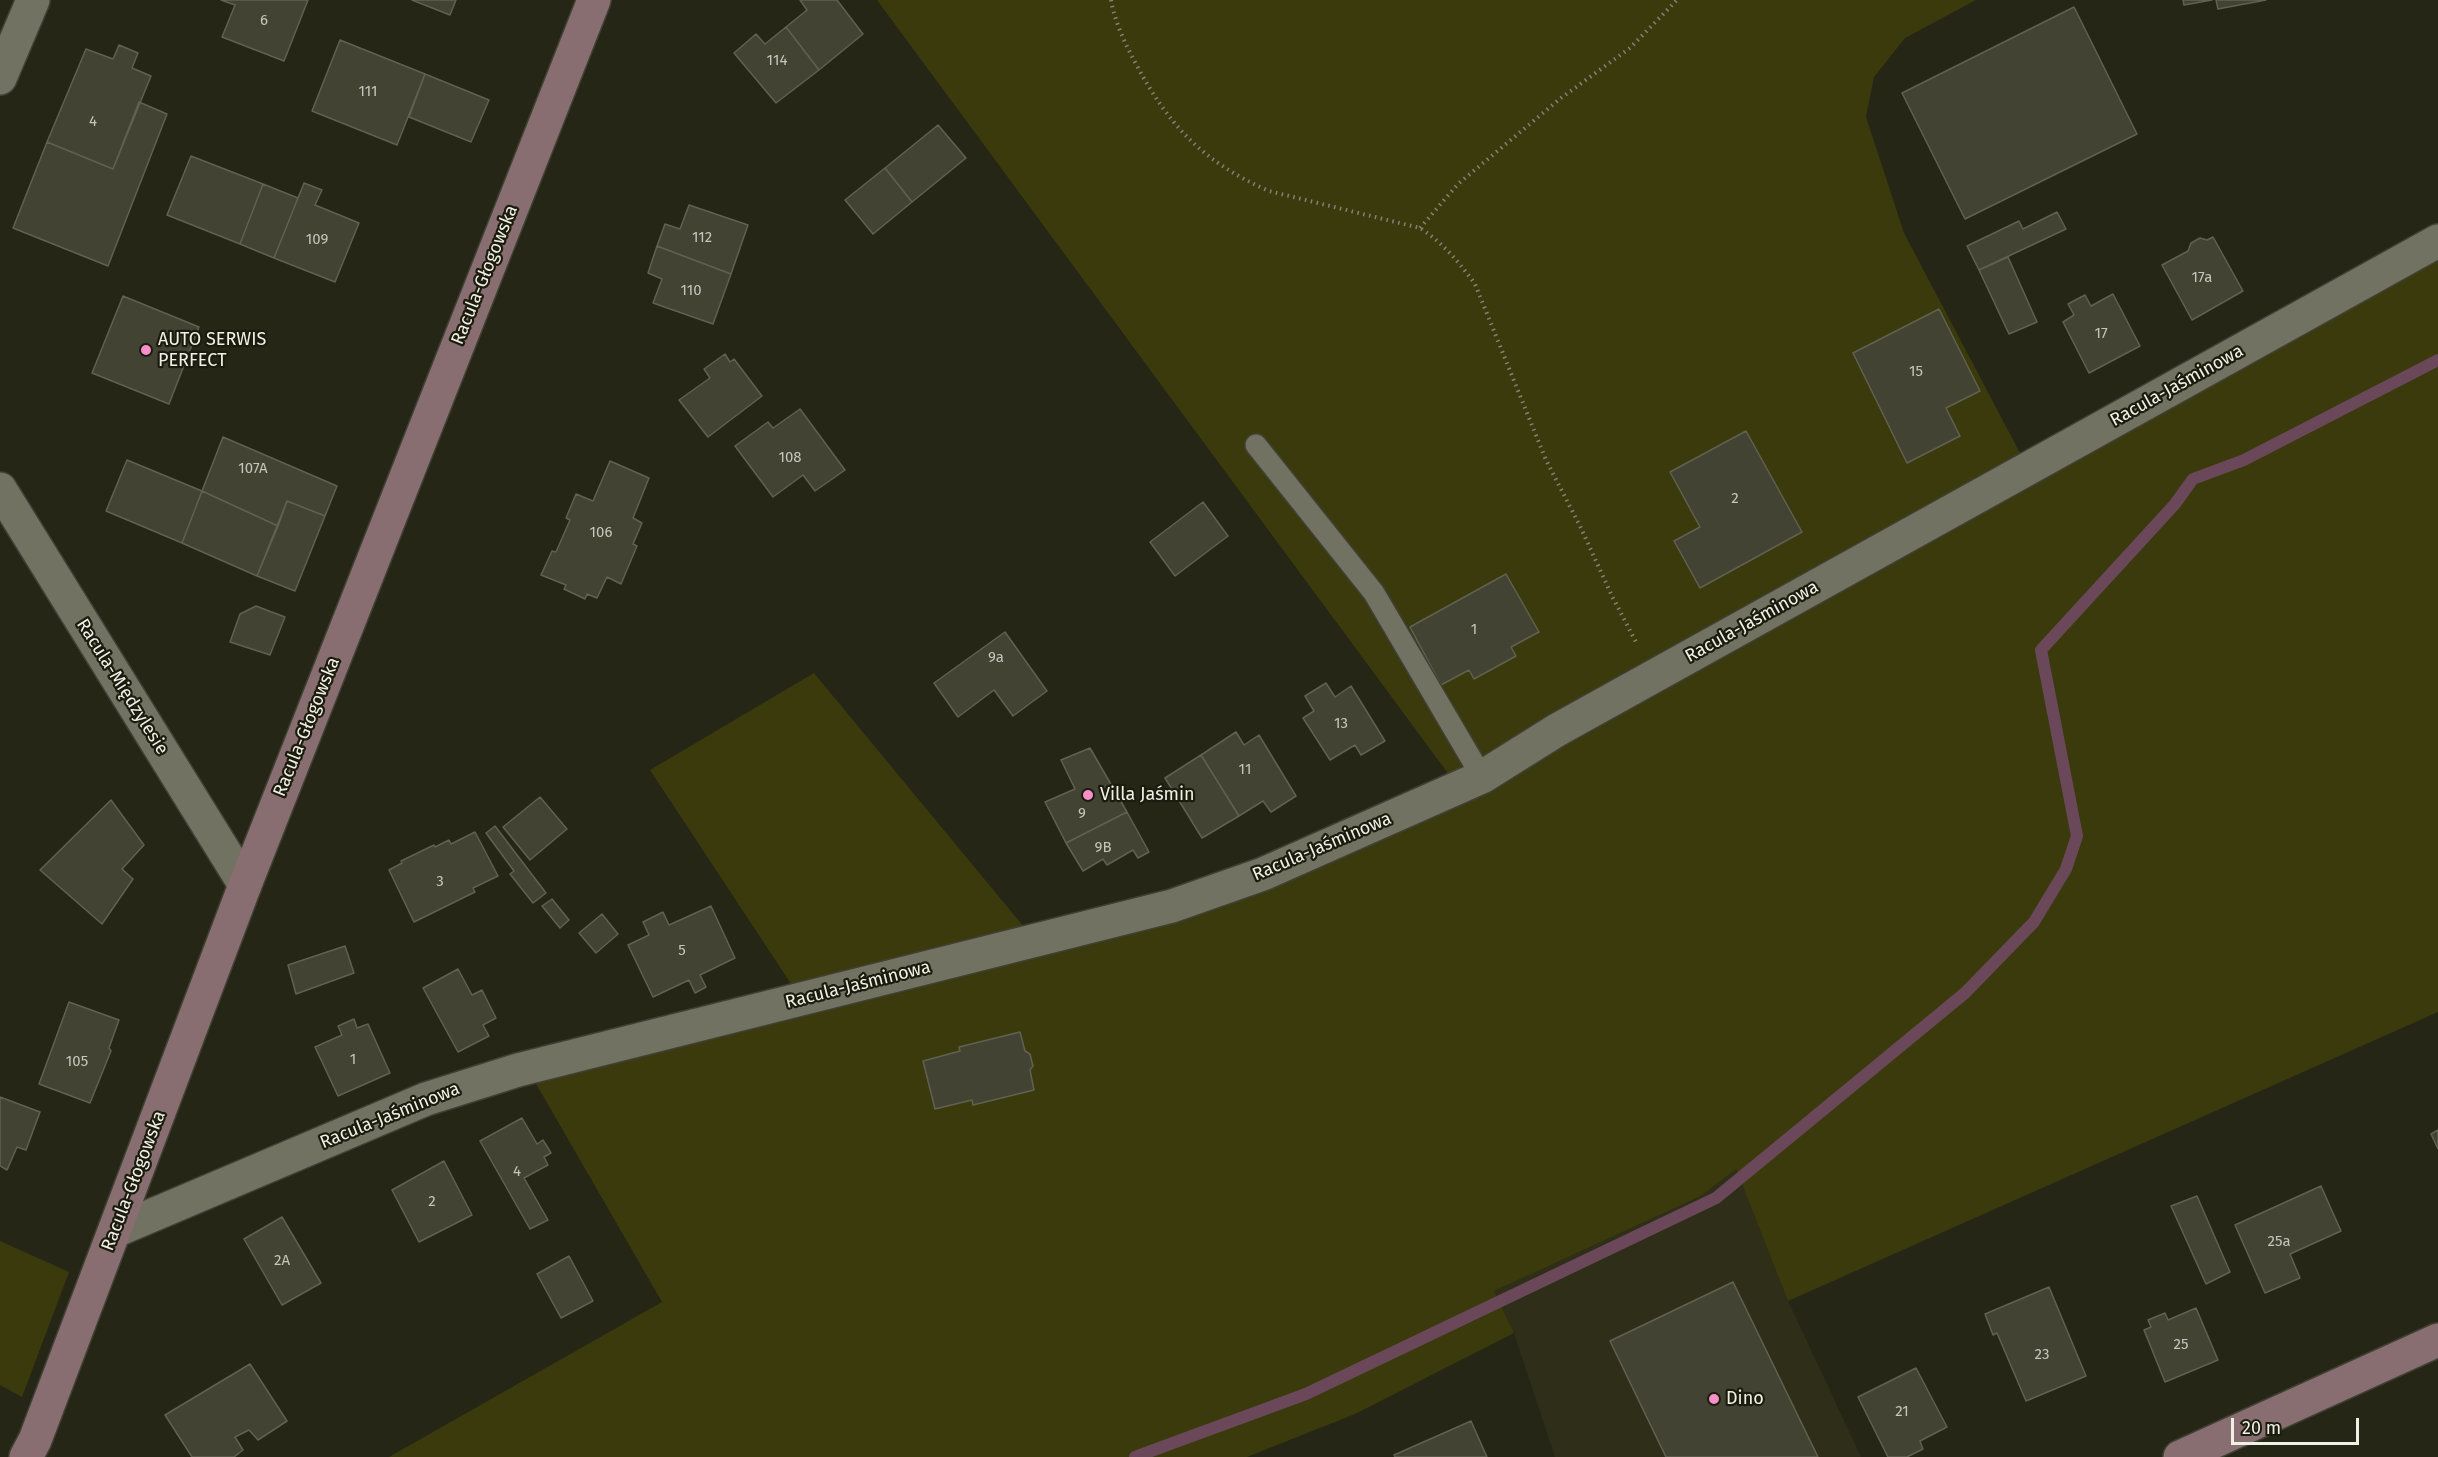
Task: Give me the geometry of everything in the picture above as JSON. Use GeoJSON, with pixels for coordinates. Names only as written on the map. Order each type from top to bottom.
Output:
{"type":"FeatureCollection","features":[{"type":"Feature","properties":{"kind":"street"},"geometry":{"type":"LineString","coordinates":[[0,78],[33,0]]}},
{"type":"Feature","properties":{"kind":"street","name":"Racula-Głogowska"},"geometry":{"type":"LineString","coordinates":[[26,1457],[35,1440],[116,1231],[245,885],[594,0]]}},
{"type":"Feature","properties":{"kind":"street","name":"Racula-Jaśminowa"},"geometry":{"type":"LineString","coordinates":[[116,1231],[426,1099],[518,1070],[1172,906],[1263,874],[1482,777],[1557,730],[2438,242]]}},
{"type":"Feature","properties":{"kind":"street","name":"Racula-Międzylesie"},"geometry":{"type":"LineString","coordinates":[[0,489],[245,885]]}},
{"type":"Feature","properties":{"kind":"street"},"geometry":{"type":"LineString","coordinates":[[2180,1457],[2438,1340]]}},
{"type":"Feature","properties":{"kind":"lane"},"geometry":{"type":"LineString","coordinates":[[1256,445],[1374,592],[1482,777]]}},
{"type":"Feature","properties":{"kind":"path"},"geometry":{"type":"LineString","coordinates":[[1111,0],[1113,15],[1128,50],[1154,99],[1184,135],[1214,161],[1245,180],[1269,190],[1420,228],[1437,239],[1461,264],[1475,284],[1546,460],[1654,676]]}},
{"type":"Feature","properties":{"kind":"path"},"geometry":{"type":"LineString","coordinates":[[1420,228],[1458,184],[1561,98],[1630,48],[1677,0]]}},
{"type":"Feature","properties":{"kind":"shaded area"},"geometry":{"type":"Polygon","coordinates":[[[877,0],[1976,0],[1905,38],[1874,77],[1866,117],[1904,233],[2030,472],[2438,247],[2438,1012],[1788,1301],[1736,1169],[1701,1196],[1494,1291],[1514,1333],[1355,1414],[1247,1457],[389,1457],[662,1302],[531,1075],[801,999],[650,770],[814,673],[1038,944],[1464,795],[877,0]]]}},
{"type":"Feature","properties":{"kind":"shaded area"},"geometry":{"type":"Polygon","coordinates":[[[1736,1169],[1788,1301],[1861,1457],[1555,1457],[1514,1333],[1494,1291],[1701,1196],[1736,1169]]]}},
{"type":"Feature","properties":{"kind":"shaded area"},"geometry":{"type":"Polygon","coordinates":[[[0,1241],[69,1272],[22,1397],[0,1385],[0,1241]]]}},
{"type":"Feature","properties":{"kind":"building"},"geometry":{"type":"Polygon","coordinates":[[[221,0],[308,0],[284,61],[222,37],[235,5],[221,0]]]}},
{"type":"Feature","properties":{"kind":"building"},"geometry":{"type":"Polygon","coordinates":[[[412,0],[456,0],[450,15],[412,0]]]}},
{"type":"Feature","properties":{"kind":"building"},"geometry":{"type":"Polygon","coordinates":[[[800,0],[837,0],[863,34],[819,70],[786,27],[807,10],[800,0]]]}},
{"type":"Feature","properties":{"kind":"building"},"geometry":{"type":"Polygon","coordinates":[[[2183,0],[2212,0],[2184,5],[2183,0]]]}},
{"type":"Feature","properties":{"kind":"building"},"geometry":{"type":"Polygon","coordinates":[[[2216,0],[2266,0],[2218,9],[2216,0]]]}},
{"type":"Feature","properties":{"kind":"building"},"geometry":{"type":"Polygon","coordinates":[[[2074,7],[2137,134],[1965,219],[1902,93],[2074,7]]]}},
{"type":"Feature","properties":{"kind":"building"},"geometry":{"type":"Polygon","coordinates":[[[786,27],[819,70],[776,103],[734,53],[756,34],[765,44],[786,27]]]}},
{"type":"Feature","properties":{"kind":"building"},"geometry":{"type":"Polygon","coordinates":[[[340,40],[425,74],[397,145],[312,111],[340,40]]]}},
{"type":"Feature","properties":{"kind":"building"},"geometry":{"type":"Polygon","coordinates":[[[119,45],[138,53],[132,68],[151,76],[113,169],[47,142],[86,49],[113,59],[119,45]]]}},
{"type":"Feature","properties":{"kind":"building"},"geometry":{"type":"Polygon","coordinates":[[[425,74],[489,100],[471,142],[409,117],[425,74]]]}},
{"type":"Feature","properties":{"kind":"building"},"geometry":{"type":"Polygon","coordinates":[[[139,102],[167,114],[108,266],[13,228],[47,142],[113,169],[139,102]]]}},
{"type":"Feature","properties":{"kind":"building"},"geometry":{"type":"Polygon","coordinates":[[[938,125],[966,158],[912,202],[885,168],[938,125]]]}},
{"type":"Feature","properties":{"kind":"building"},"geometry":{"type":"Polygon","coordinates":[[[191,156],[263,184],[240,244],[167,215],[191,156]]]}},
{"type":"Feature","properties":{"kind":"building"},"geometry":{"type":"Polygon","coordinates":[[[885,168],[912,202],[873,234],[845,200],[885,168]]]}},
{"type":"Feature","properties":{"kind":"building"},"geometry":{"type":"Polygon","coordinates":[[[304,183],[322,190],[315,205],[359,223],[335,282],[274,258],[304,183]]]}},
{"type":"Feature","properties":{"kind":"building"},"geometry":{"type":"Polygon","coordinates":[[[263,184],[298,198],[274,258],[240,244],[263,184]]]}},
{"type":"Feature","properties":{"kind":"building"},"geometry":{"type":"Polygon","coordinates":[[[689,205],[748,225],[731,274],[657,246],[665,224],[680,229],[689,205]]]}},
{"type":"Feature","properties":{"kind":"building"},"geometry":{"type":"Polygon","coordinates":[[[2057,212],[2066,229],[1979,270],[1967,246],[2019,221],[2023,229],[2057,212]]]}},
{"type":"Feature","properties":{"kind":"building"},"geometry":{"type":"Polygon","coordinates":[[[2213,237],[2243,291],[2192,320],[2162,265],[2188,251],[2191,243],[2200,238],[2207,240],[2213,237]]]}},
{"type":"Feature","properties":{"kind":"building"},"geometry":{"type":"Polygon","coordinates":[[[657,246],[731,274],[713,324],[653,303],[662,279],[648,273],[657,246]]]}},
{"type":"Feature","properties":{"kind":"building"},"geometry":{"type":"Polygon","coordinates":[[[2008,257],[2037,322],[2009,334],[1979,270],[2008,257]]]}},
{"type":"Feature","properties":{"kind":"building"},"geometry":{"type":"Polygon","coordinates":[[[2113,294],[2140,346],[2089,373],[2063,322],[2074,315],[2068,304],[2085,295],[2091,306],[2113,294]]]}},
{"type":"Feature","properties":{"kind":"building","name":"AUTO SERWIS PERFECT"},"geometry":{"type":"Polygon","coordinates":[[[123,296],[199,327],[169,404],[92,373],[123,296]]]}},
{"type":"Feature","properties":{"kind":"building"},"geometry":{"type":"Polygon","coordinates":[[[1939,309],[1980,391],[1946,408],[1960,436],[1907,463],[1853,353],[1939,309]]]}},
{"type":"Feature","properties":{"kind":"building"},"geometry":{"type":"Polygon","coordinates":[[[725,354],[730,362],[734,359],[762,396],[708,437],[679,400],[710,378],[704,369],[725,354]]]}},
{"type":"Feature","properties":{"kind":"building"},"geometry":{"type":"Polygon","coordinates":[[[800,409],[845,470],[815,491],[803,475],[773,497],[735,446],[768,422],[773,428],[800,409]]]}},
{"type":"Feature","properties":{"kind":"building"},"geometry":{"type":"Polygon","coordinates":[[[1746,431],[1802,532],[1700,588],[1674,541],[1700,527],[1670,472],[1746,431]]]}},
{"type":"Feature","properties":{"kind":"building"},"geometry":{"type":"Polygon","coordinates":[[[223,437],[337,486],[325,516],[287,501],[278,526],[202,491],[223,437]]]}},
{"type":"Feature","properties":{"kind":"building"},"geometry":{"type":"Polygon","coordinates":[[[127,460],[202,491],[182,543],[106,511],[127,460]]]}},
{"type":"Feature","properties":{"kind":"building"},"geometry":{"type":"Polygon","coordinates":[[[610,461],[649,478],[633,518],[642,523],[633,544],[637,546],[621,584],[607,577],[597,598],[587,594],[585,599],[564,589],[566,585],[541,575],[552,551],[556,552],[570,520],[566,518],[576,494],[593,501],[610,461]]]}},
{"type":"Feature","properties":{"kind":"building"},"geometry":{"type":"Polygon","coordinates":[[[202,491],[278,526],[257,576],[182,543],[202,491]]]}},
{"type":"Feature","properties":{"kind":"building"},"geometry":{"type":"Polygon","coordinates":[[[287,501],[325,516],[295,591],[257,576],[287,501]]]}},
{"type":"Feature","properties":{"kind":"building"},"geometry":{"type":"Polygon","coordinates":[[[1203,502],[1228,536],[1175,576],[1150,542],[1203,502]]]}},
{"type":"Feature","properties":{"kind":"building"},"geometry":{"type":"Polygon","coordinates":[[[1506,574],[1539,632],[1511,647],[1516,656],[1474,679],[1469,670],[1441,685],[1410,627],[1506,574]]]}},
{"type":"Feature","properties":{"kind":"building"},"geometry":{"type":"Polygon","coordinates":[[[256,606],[285,617],[270,655],[230,642],[240,614],[256,606]]]}},
{"type":"Feature","properties":{"kind":"building"},"geometry":{"type":"Polygon","coordinates":[[[1005,632],[1047,691],[1013,716],[994,690],[958,717],[934,683],[1005,632]]]}},
{"type":"Feature","properties":{"kind":"building"},"geometry":{"type":"Polygon","coordinates":[[[1326,683],[1335,697],[1351,686],[1385,741],[1361,755],[1355,745],[1330,760],[1303,718],[1314,711],[1305,696],[1326,683]]]}},
{"type":"Feature","properties":{"kind":"building"},"geometry":{"type":"Polygon","coordinates":[[[1236,732],[1244,745],[1259,735],[1296,796],[1271,812],[1263,801],[1239,816],[1201,755],[1236,732]]]}},
{"type":"Feature","properties":{"kind":"building","name":"Villa Jaśmin"},"geometry":{"type":"Polygon","coordinates":[[[1090,748],[1127,812],[1066,843],[1045,802],[1075,789],[1061,760],[1090,748]]]}},
{"type":"Feature","properties":{"kind":"building"},"geometry":{"type":"Polygon","coordinates":[[[1201,755],[1239,816],[1202,838],[1165,778],[1201,755]]]}},
{"type":"Feature","properties":{"kind":"building"},"geometry":{"type":"Polygon","coordinates":[[[540,797],[567,829],[530,860],[503,827],[540,797]]]}},
{"type":"Feature","properties":{"kind":"building"},"geometry":{"type":"Polygon","coordinates":[[[111,800],[144,845],[122,869],[133,879],[102,924],[40,870],[111,800]]]}},
{"type":"Feature","properties":{"kind":"building"},"geometry":{"type":"Polygon","coordinates":[[[1127,812],[1149,852],[1138,858],[1133,850],[1107,865],[1103,859],[1083,871],[1066,843],[1127,812]]]}},
{"type":"Feature","properties":{"kind":"building"},"geometry":{"type":"Polygon","coordinates":[[[495,826],[546,893],[533,903],[510,874],[514,871],[486,833],[495,826]]]}},
{"type":"Feature","properties":{"kind":"building"},"geometry":{"type":"Polygon","coordinates":[[[475,832],[498,876],[473,888],[475,892],[414,922],[389,870],[402,863],[401,861],[434,845],[435,847],[449,840],[451,844],[475,832]]]}},
{"type":"Feature","properties":{"kind":"building"},"geometry":{"type":"Polygon","coordinates":[[[552,899],[569,920],[560,928],[542,906],[552,899]]]}},
{"type":"Feature","properties":{"kind":"building"},"geometry":{"type":"Polygon","coordinates":[[[711,906],[735,958],[700,975],[706,987],[695,993],[689,980],[653,997],[628,945],[649,935],[643,922],[663,912],[669,925],[711,906]]]}},
{"type":"Feature","properties":{"kind":"building"},"geometry":{"type":"Polygon","coordinates":[[[602,914],[618,934],[596,953],[579,933],[602,914]]]}},
{"type":"Feature","properties":{"kind":"building"},"geometry":{"type":"Polygon","coordinates":[[[345,946],[354,973],[296,994],[288,965],[345,946]]]}},
{"type":"Feature","properties":{"kind":"building"},"geometry":{"type":"Polygon","coordinates":[[[458,969],[472,995],[482,990],[496,1018],[483,1025],[489,1036],[458,1052],[423,988],[458,969]]]}},
{"type":"Feature","properties":{"kind":"building"},"geometry":{"type":"Polygon","coordinates":[[[69,1002],[119,1020],[109,1048],[111,1051],[90,1103],[39,1084],[69,1002]]]}},
{"type":"Feature","properties":{"kind":"building"},"geometry":{"type":"Polygon","coordinates":[[[354,1019],[357,1028],[368,1024],[390,1073],[338,1096],[315,1047],[342,1035],[338,1026],[354,1019]]]}},
{"type":"Feature","properties":{"kind":"building"},"geometry":{"type":"Polygon","coordinates":[[[1020,1032],[1025,1051],[1030,1054],[1033,1066],[1030,1070],[1034,1090],[973,1105],[972,1100],[935,1109],[923,1061],[960,1051],[959,1047],[1020,1032]]]}},
{"type":"Feature","properties":{"kind":"building"},"geometry":{"type":"Polygon","coordinates":[[[0,1097],[40,1112],[26,1150],[17,1147],[7,1170],[0,1166],[0,1097]]]}},
{"type":"Feature","properties":{"kind":"building"},"geometry":{"type":"Polygon","coordinates":[[[522,1118],[537,1144],[543,1140],[551,1153],[544,1157],[548,1165],[524,1178],[548,1220],[530,1229],[480,1141],[522,1118]]]}},
{"type":"Feature","properties":{"kind":"building"},"geometry":{"type":"Polygon","coordinates":[[[2438,1130],[2438,1149],[2431,1134],[2438,1130]]]}},
{"type":"Feature","properties":{"kind":"building"},"geometry":{"type":"Polygon","coordinates":[[[444,1161],[472,1215],[419,1242],[392,1190],[444,1161]]]}},
{"type":"Feature","properties":{"kind":"building"},"geometry":{"type":"Polygon","coordinates":[[[2321,1186],[2341,1231],[2290,1254],[2300,1278],[2265,1293],[2235,1225],[2321,1186]]]}},
{"type":"Feature","properties":{"kind":"building"},"geometry":{"type":"Polygon","coordinates":[[[2197,1196],[2230,1272],[2206,1284],[2171,1206],[2197,1196]]]}},
{"type":"Feature","properties":{"kind":"building"},"geometry":{"type":"Polygon","coordinates":[[[282,1217],[321,1283],[282,1305],[244,1239],[282,1217]]]}},
{"type":"Feature","properties":{"kind":"building"},"geometry":{"type":"Polygon","coordinates":[[[569,1256],[593,1301],[561,1318],[537,1274],[569,1256]]]}},
{"type":"Feature","properties":{"kind":"building","name":"Dino"},"geometry":{"type":"Polygon","coordinates":[[[1733,1282],[1818,1457],[1666,1457],[1610,1341],[1733,1282]]]}},
{"type":"Feature","properties":{"kind":"building"},"geometry":{"type":"Polygon","coordinates":[[[2049,1287],[2086,1376],[2026,1401],[1997,1333],[1993,1335],[1985,1314],[2049,1287]]]}},
{"type":"Feature","properties":{"kind":"building"},"geometry":{"type":"Polygon","coordinates":[[[2196,1308],[2218,1360],[2165,1382],[2144,1330],[2151,1327],[2148,1320],[2165,1313],[2168,1320],[2196,1308]]]}},
{"type":"Feature","properties":{"kind":"building"},"geometry":{"type":"Polygon","coordinates":[[[250,1364],[287,1421],[258,1440],[249,1430],[235,1437],[243,1450],[234,1457],[192,1457],[165,1415],[250,1364]]]}},
{"type":"Feature","properties":{"kind":"building"},"geometry":{"type":"Polygon","coordinates":[[[1916,1368],[1947,1427],[1920,1441],[1923,1449],[1907,1457],[1888,1457],[1858,1397],[1916,1368]]]}},
{"type":"Feature","properties":{"kind":"building"},"geometry":{"type":"Polygon","coordinates":[[[1471,1421],[1487,1457],[1395,1457],[1394,1455],[1471,1421]]]}},
{"type":"Feature","properties":{"kind":"waterway"},"geometry":{"type":"LineString","coordinates":[[1135,1457],[1306,1394],[1716,1198],[1965,993],[2034,922],[2066,869],[2077,836],[2041,650],[2175,504],[2193,479],[2244,460],[2438,360]]}},
{"type":"Feature","properties":{"kind":"place","name":"AUTO SERWIS PERFECT"},"geometry":{"type":"Point","coordinates":[146,350]}},
{"type":"Feature","properties":{"kind":"place","name":"Villa Jaśmin"},"geometry":{"type":"Point","coordinates":[1088,795]}},
{"type":"Feature","properties":{"kind":"place","name":"Dino"},"geometry":{"type":"Point","coordinates":[1714,1399]}}]}
